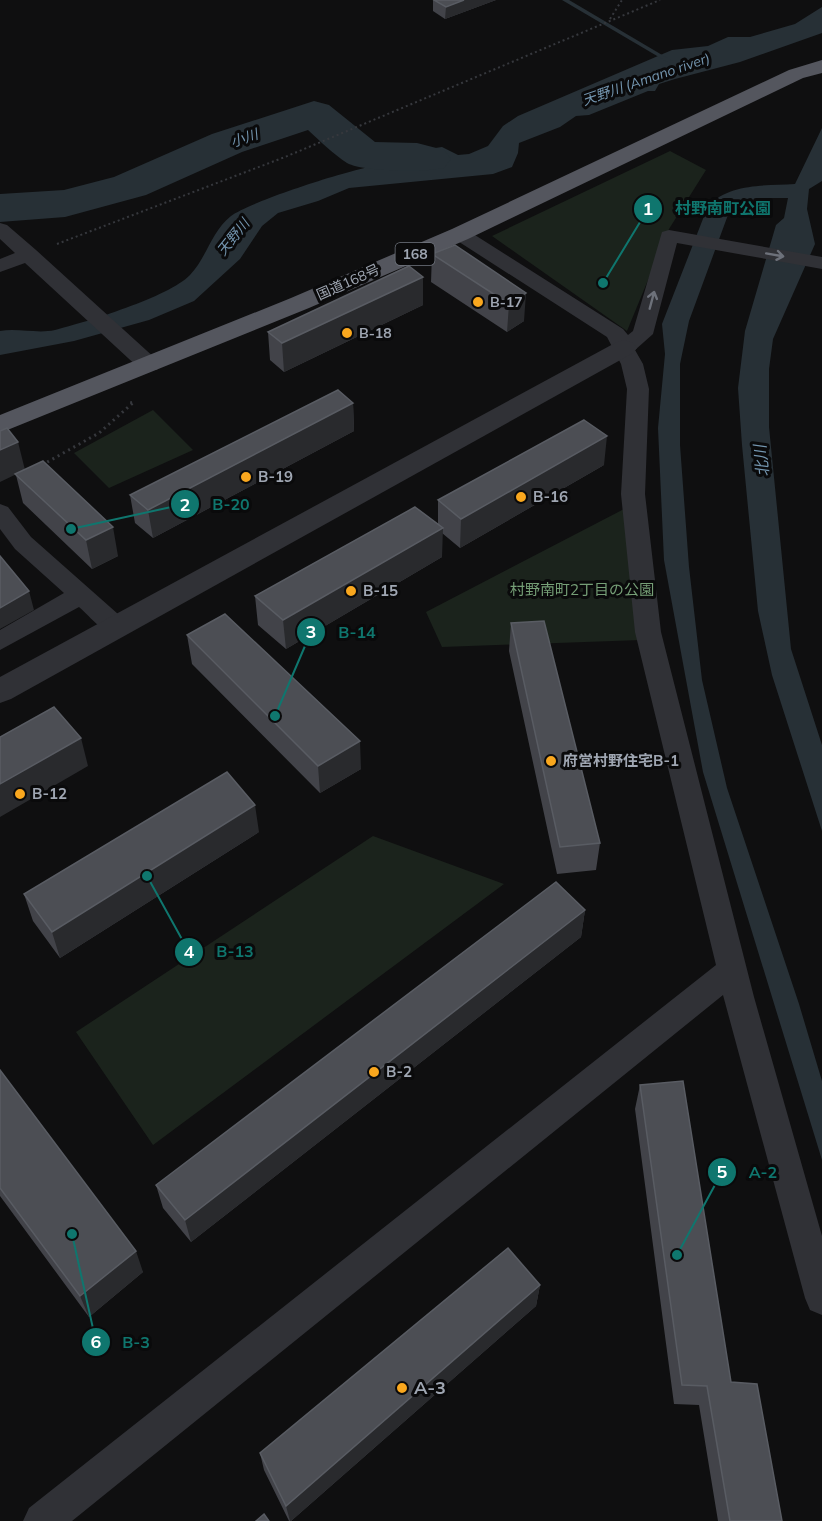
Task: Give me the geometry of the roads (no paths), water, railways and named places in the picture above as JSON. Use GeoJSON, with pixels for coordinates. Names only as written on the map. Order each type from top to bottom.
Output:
{"type":"FeatureCollection","features":[{"type":"Feature","properties":{"kind":"highway","name":"国道168号"},"geometry":{"type":"LineString","coordinates":[[0,425],[300,303],[460,234],[796,74],[822,66]]}},
{"type":"Feature","properties":{"kind":"street"},"geometry":{"type":"LineString","coordinates":[[0,229],[20,250],[32,257],[129,349],[149,365]]}},
{"type":"Feature","properties":{"kind":"street"},"geometry":{"type":"LineString","coordinates":[[460,234],[616,333],[632,364],[638,389],[633,494],[648,632],[733,969],[822,1298]]}},
{"type":"Feature","properties":{"kind":"street"},"geometry":{"type":"LineString","coordinates":[[0,691],[624,348],[643,334],[669,236],[822,263]]}},
{"type":"Feature","properties":{"kind":"street"},"geometry":{"type":"LineString","coordinates":[[0,266],[32,257]]}},
{"type":"Feature","properties":{"kind":"street"},"geometry":{"type":"LineString","coordinates":[[0,512],[23,543],[118,628]]}},
{"type":"Feature","properties":{"kind":"street"},"geometry":{"type":"LineString","coordinates":[[0,641],[80,595]]}},
{"type":"Feature","properties":{"kind":"street"},"geometry":{"type":"LineString","coordinates":[[42,1521],[733,969]]}},
{"type":"Feature","properties":{"kind":"water"},"geometry":{"type":"Polygon","coordinates":[[[822,7],[822,33],[740,62],[659,84],[655,91],[648,91],[589,115],[576,116],[560,127],[519,143],[518,153],[512,167],[493,174],[349,188],[318,201],[278,213],[262,226],[240,259],[194,301],[149,320],[74,341],[0,355],[0,331],[55,330],[126,308],[164,292],[190,275],[224,222],[242,210],[283,193],[355,170],[387,164],[414,165],[362,160],[340,143],[351,139],[367,151],[401,153],[442,147],[458,155],[469,154],[488,146],[503,126],[518,116],[672,50],[708,46],[728,37],[750,37],[795,24],[822,7]]]}},
{"type":"Feature","properties":{"kind":"water","name":"北川"},"geometry":{"type":"Polygon","coordinates":[[[822,128],[822,181],[809,189],[807,209],[815,244],[773,339],[769,369],[769,427],[791,649],[822,745],[822,831],[772,675],[758,611],[738,388],[745,331],[776,225],[784,218],[788,198],[771,198],[732,204],[689,321],[680,364],[680,445],[689,567],[702,680],[727,788],[799,1004],[822,1081],[822,1160],[703,772],[664,560],[658,428],[665,354],[662,324],[708,206],[737,189],[795,184],[822,128]]]}},
{"type":"Feature","properties":{"kind":"waterway","name":"天野川 (Amano river)"},"geometry":{"type":"LineString","coordinates":[[565,0],[671,62]]}},
{"type":"Feature","properties":{"kind":"waterway","name":"小川"},"geometry":{"type":"LineString","coordinates":[[0,208],[65,203],[130,186],[227,143],[314,114],[364,155],[417,156],[429,159]]}},
{"type":"Feature","properties":{"kind":"place","name":"村野南町公園"},"geometry":{"type":"Point","coordinates":[603,283]}},
{"type":"Feature","properties":{"kind":"place","name":"B-17"},"geometry":{"type":"Point","coordinates":[478,302]}},
{"type":"Feature","properties":{"kind":"place","name":"B-18"},"geometry":{"type":"Point","coordinates":[347,333]}},
{"type":"Feature","properties":{"kind":"place","name":"B-19"},"geometry":{"type":"Point","coordinates":[246,477]}},
{"type":"Feature","properties":{"kind":"place","name":"B-16"},"geometry":{"type":"Point","coordinates":[521,497]}},
{"type":"Feature","properties":{"kind":"place","name":"B-20"},"geometry":{"type":"Point","coordinates":[71,529]}},
{"type":"Feature","properties":{"kind":"place","name":"B-15"},"geometry":{"type":"Point","coordinates":[351,591]}},
{"type":"Feature","properties":{"kind":"place","name":"B-14"},"geometry":{"type":"Point","coordinates":[275,716]}},
{"type":"Feature","properties":{"kind":"place","name":"府営村野住宅B-1"},"geometry":{"type":"Point","coordinates":[551,761]}},
{"type":"Feature","properties":{"kind":"place","name":"B-12"},"geometry":{"type":"Point","coordinates":[20,794]}},
{"type":"Feature","properties":{"kind":"place","name":"B-13"},"geometry":{"type":"Point","coordinates":[147,876]}},
{"type":"Feature","properties":{"kind":"place","name":"B-2"},"geometry":{"type":"Point","coordinates":[374,1072]}},
{"type":"Feature","properties":{"kind":"place","name":"B-3"},"geometry":{"type":"Point","coordinates":[72,1234]}},
{"type":"Feature","properties":{"kind":"place","name":"A-2"},"geometry":{"type":"Point","coordinates":[677,1255]}},
{"type":"Feature","properties":{"kind":"place","name":"A-3"},"geometry":{"type":"Point","coordinates":[402,1388]}},
{"type":"Feature","properties":{"kind":"water label","name":"天野川"},"geometry":{"type":"Point","coordinates":[233,237]}},
{"type":"Feature","properties":{"kind":"park label","name":"村野南町2丁目の公園"},"geometry":{"type":"Point","coordinates":[582,590]}}]}
